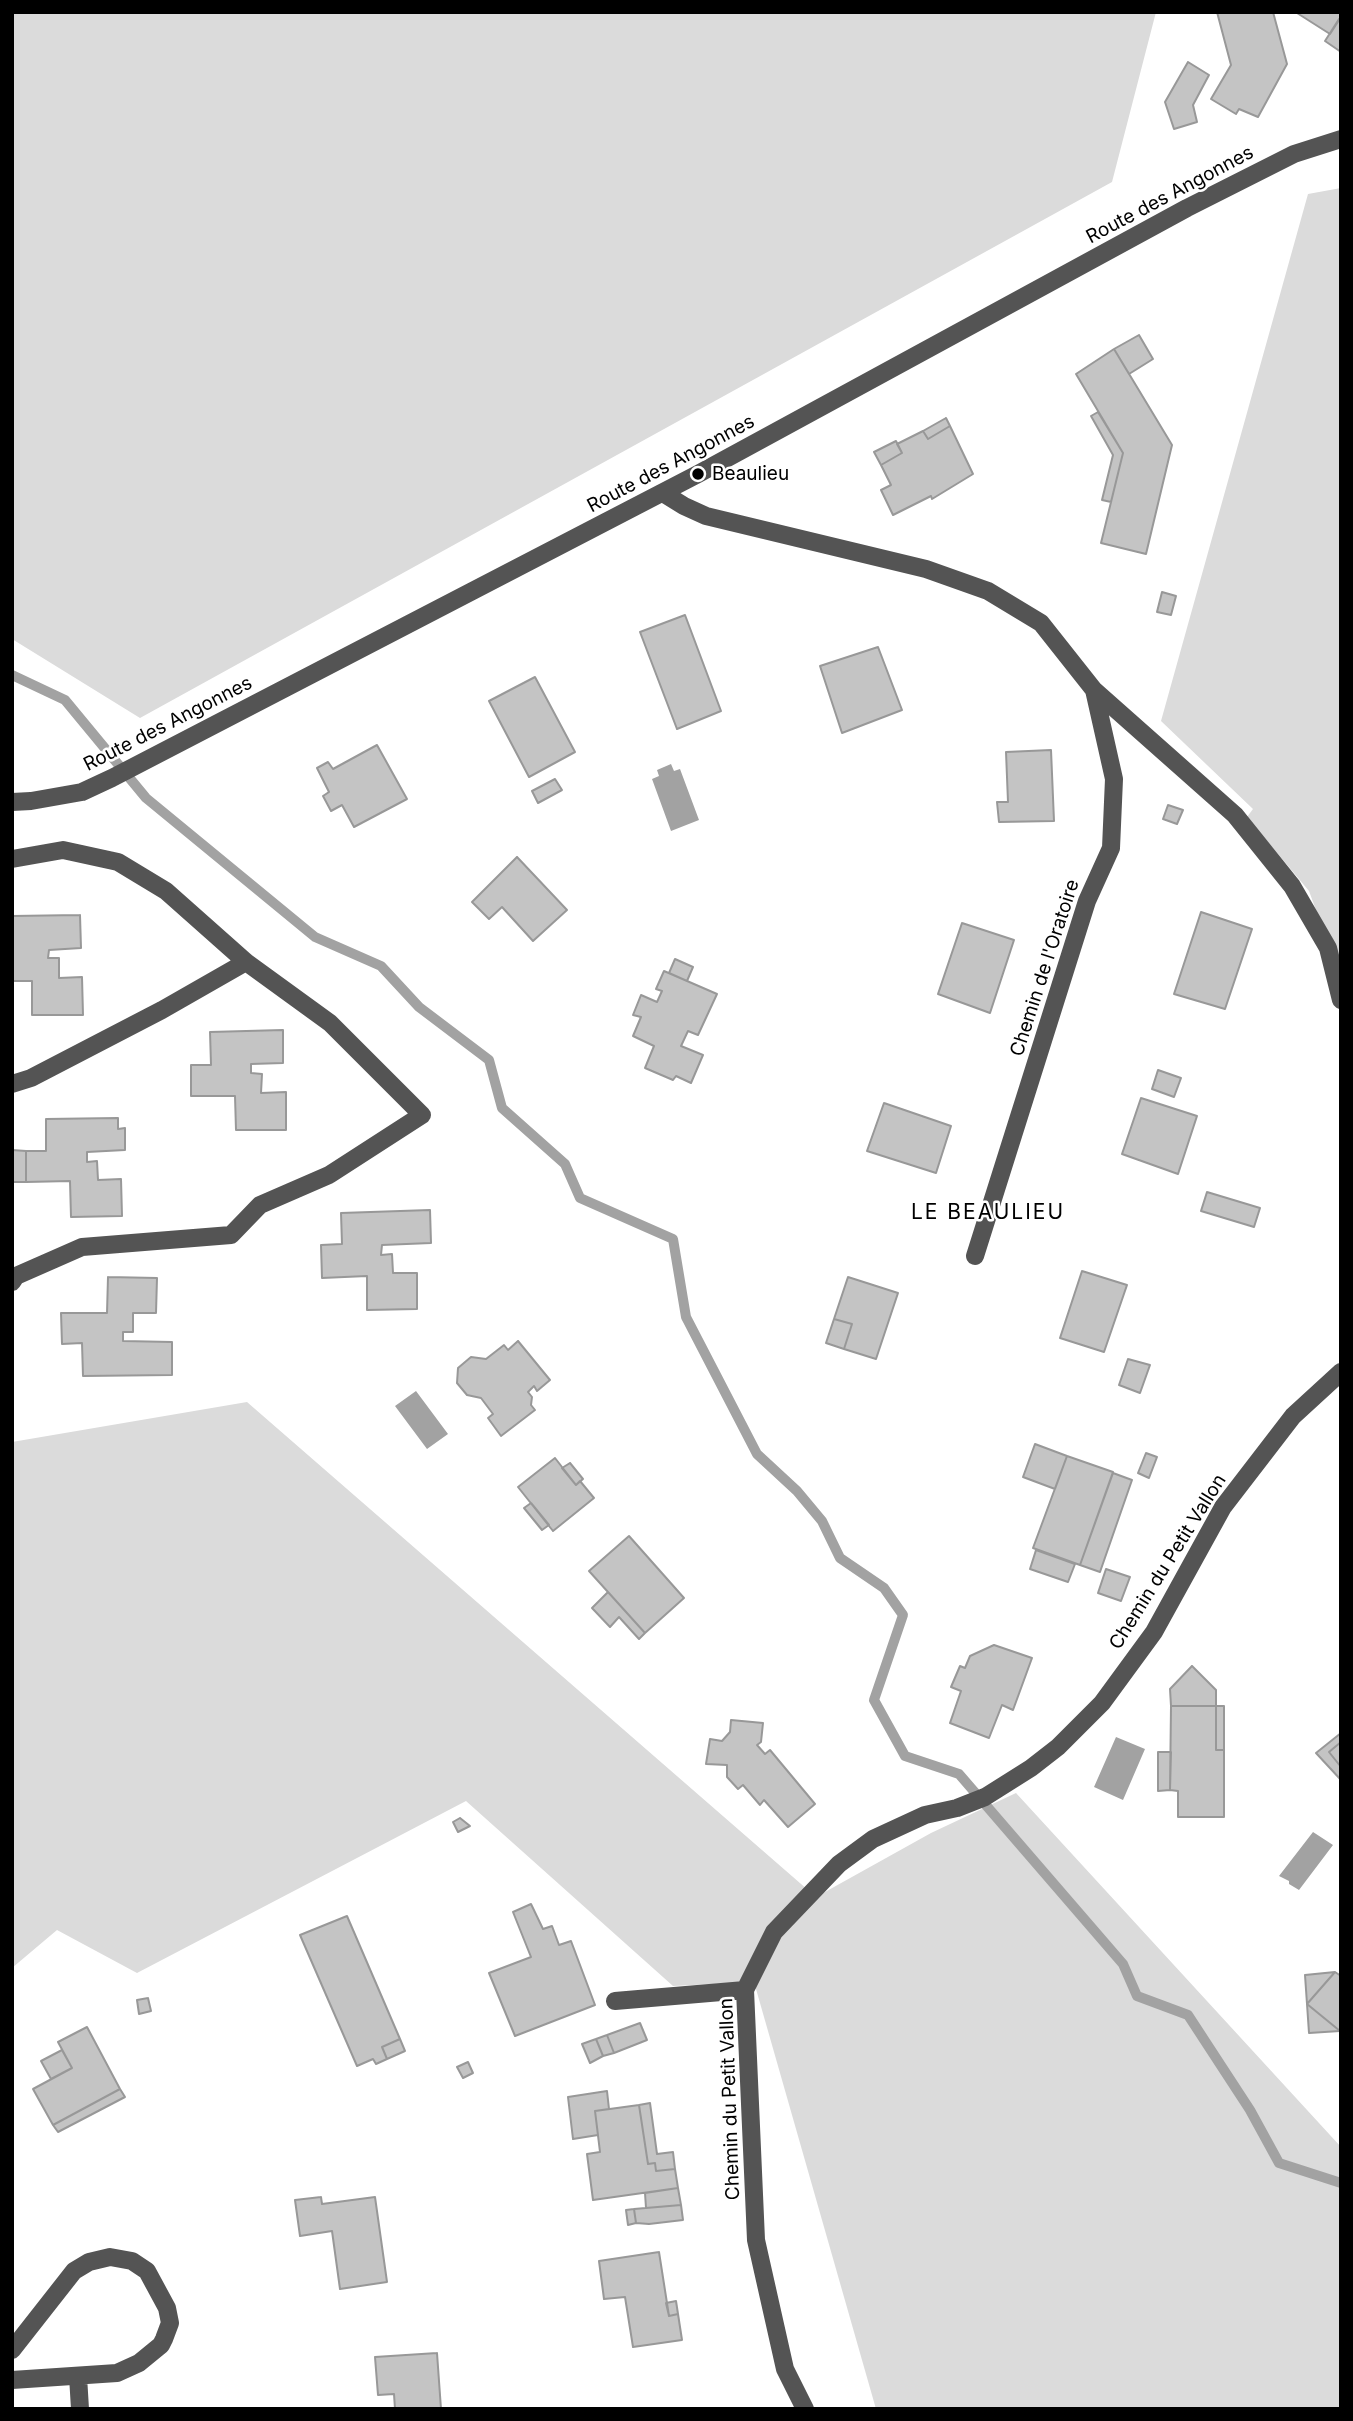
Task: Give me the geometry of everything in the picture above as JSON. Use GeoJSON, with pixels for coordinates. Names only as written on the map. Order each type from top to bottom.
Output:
{"type":"FeatureCollection","features":[{"type":"Feature","properties":{"kind":"street","name":"Route des Angonnes"},"geometry":{"type":"LineString","coordinates":[[12,802],[82,792],[113,778],[663,493],[1186,208],[1294,154],[1341,139]]}},
{"type":"Feature","properties":{"kind":"street","name":"Chemin de l'Oratoire"},"geometry":{"type":"LineString","coordinates":[[663,493],[706,516],[926,569],[988,591],[1041,623],[1094,690],[1235,815],[1292,886],[1328,948],[1341,1000]]}},
{"type":"Feature","properties":{"kind":"street","name":"Chemin de l'Oratoire"},"geometry":{"type":"LineString","coordinates":[[975,1256],[1087,901],[1111,848],[1114,779],[1094,690]]}},
{"type":"Feature","properties":{"kind":"street"},"geometry":{"type":"LineString","coordinates":[[12,859],[63,850],[118,862],[166,891],[246,962],[330,1023],[422,1115],[329,1175],[260,1205],[231,1235],[82,1247],[16,1276],[12,1282]]}},
{"type":"Feature","properties":{"kind":"street"},"geometry":{"type":"LineString","coordinates":[[12,1084],[30,1078],[162,1010],[246,962]]}},
{"type":"Feature","properties":{"kind":"street","name":"Chemin du Petit Vallon"},"geometry":{"type":"LineString","coordinates":[[805,2409],[785,2369],[756,2240],[745,1990],[774,1932],[839,1864],[873,1839],[925,1815],[957,1808],[985,1797],[1058,1747],[1102,1703],[1154,1632],[1223,1507],[1293,1416],[1341,1372]]}},
{"type":"Feature","properties":{"kind":"street"},"geometry":{"type":"LineString","coordinates":[[615,2001],[745,1990]]}},
{"type":"Feature","properties":{"kind":"street"},"geometry":{"type":"LineString","coordinates":[[12,2350],[74,2271],[89,2262],[110,2257],[132,2261],[147,2271],[167,2308],[170,2323],[161,2345],[139,2363],[117,2373],[12,2380]]}},
{"type":"Feature","properties":{"kind":"street"},"geometry":{"type":"LineString","coordinates":[[78,2376],[80,2409]]}},
{"type":"Feature","properties":{"kind":"shaded area"},"geometry":{"type":"Polygon","coordinates":[[[12,12],[1156,12],[1112,182],[140,718],[12,639],[12,12]]]}},
{"type":"Feature","properties":{"kind":"shaded area"},"geometry":{"type":"Polygon","coordinates":[[[1341,188],[1341,978],[1309,891],[1247,817],[1253,809],[1161,721],[1308,194],[1341,188]]]}},
{"type":"Feature","properties":{"kind":"shaded area"},"geometry":{"type":"Polygon","coordinates":[[[671,764],[674,771],[680,769],[699,820],[671,831],[652,779],[659,776],[657,770],[671,764]]]}},
{"type":"Feature","properties":{"kind":"shaded area"},"geometry":{"type":"Polygon","coordinates":[[[416,1391],[448,1434],[427,1449],[395,1406],[416,1391]]]}},
{"type":"Feature","properties":{"kind":"shaded area"},"geometry":{"type":"Polygon","coordinates":[[[247,1402],[816,1897],[931,1833],[1016,1793],[1341,2147],[1341,2409],[876,2409],[754,1982],[673,1986],[466,1801],[137,1973],[57,1930],[12,1968],[12,1442],[247,1402]]]}},
{"type":"Feature","properties":{"kind":"shaded area"},"geometry":{"type":"Polygon","coordinates":[[[1116,1737],[1145,1749],[1123,1800],[1094,1787],[1116,1737]]]}},
{"type":"Feature","properties":{"kind":"shaded area"},"geometry":{"type":"Polygon","coordinates":[[[1313,1832],[1333,1845],[1299,1890],[1279,1876],[1313,1832]]]}},
{"type":"Feature","properties":{"kind":"building"},"geometry":{"type":"Polygon","coordinates":[[[1217,12],[1273,12],[1287,64],[1258,117],[1239,109],[1236,114],[1211,99],[1231,65],[1217,12]]]}},
{"type":"Feature","properties":{"kind":"building"},"geometry":{"type":"Polygon","coordinates":[[[1341,12],[1341,17],[1330,34],[1297,13],[1341,12]]]}},
{"type":"Feature","properties":{"kind":"building"},"geometry":{"type":"Polygon","coordinates":[[[1339,19],[1341,20],[1341,52],[1325,41],[1339,19]]]}},
{"type":"Feature","properties":{"kind":"building"},"geometry":{"type":"Polygon","coordinates":[[[1188,62],[1209,75],[1193,105],[1197,122],[1174,129],[1165,102],[1188,62]]]}},
{"type":"Feature","properties":{"kind":"building"},"geometry":{"type":"Polygon","coordinates":[[[1139,335],[1153,359],[1129,374],[1114,349],[1139,335]]]}},
{"type":"Feature","properties":{"kind":"building"},"geometry":{"type":"Polygon","coordinates":[[[1114,349],[1172,445],[1146,554],[1101,543],[1123,453],[1076,374],[1114,349]]]}},
{"type":"Feature","properties":{"kind":"building"},"geometry":{"type":"Polygon","coordinates":[[[1098,412],[1123,453],[1111,502],[1102,500],[1113,455],[1091,416],[1098,412]]]}},
{"type":"Feature","properties":{"kind":"building"},"geometry":{"type":"Polygon","coordinates":[[[946,418],[950,426],[928,439],[923,431],[946,418]]]}},
{"type":"Feature","properties":{"kind":"building"},"geometry":{"type":"Polygon","coordinates":[[[950,426],[973,474],[932,499],[931,496],[893,515],[881,490],[891,485],[881,465],[902,453],[897,444],[923,431],[928,439],[950,426]]]}},
{"type":"Feature","properties":{"kind":"building"},"geometry":{"type":"Polygon","coordinates":[[[896,441],[902,453],[881,465],[874,452],[896,441]]]}},
{"type":"Feature","properties":{"kind":"building"},"geometry":{"type":"Polygon","coordinates":[[[1162,592],[1176,596],[1171,615],[1157,612],[1162,592]]]}},
{"type":"Feature","properties":{"kind":"building"},"geometry":{"type":"Polygon","coordinates":[[[685,615],[721,711],[677,729],[640,632],[685,615]]]}},
{"type":"Feature","properties":{"kind":"building"},"geometry":{"type":"Polygon","coordinates":[[[878,647],[902,710],[842,733],[820,666],[878,647]]]}},
{"type":"Feature","properties":{"kind":"building"},"geometry":{"type":"Polygon","coordinates":[[[535,677],[575,752],[529,777],[489,701],[535,677]]]}},
{"type":"Feature","properties":{"kind":"building"},"geometry":{"type":"Polygon","coordinates":[[[377,745],[407,799],[354,827],[342,805],[331,811],[323,796],[329,792],[317,768],[328,762],[333,769],[377,745]]]}},
{"type":"Feature","properties":{"kind":"building"},"geometry":{"type":"Polygon","coordinates":[[[1051,750],[1054,821],[999,822],[997,802],[1008,802],[1006,752],[1051,750]]]}},
{"type":"Feature","properties":{"kind":"building"},"geometry":{"type":"Polygon","coordinates":[[[555,779],[562,790],[538,803],[532,791],[555,779]]]}},
{"type":"Feature","properties":{"kind":"building"},"geometry":{"type":"Polygon","coordinates":[[[1168,805],[1183,810],[1177,824],[1163,819],[1168,805]]]}},
{"type":"Feature","properties":{"kind":"building"},"geometry":{"type":"Polygon","coordinates":[[[517,857],[567,910],[533,941],[502,907],[489,919],[472,902],[517,857]]]}},
{"type":"Feature","properties":{"kind":"building"},"geometry":{"type":"Polygon","coordinates":[[[1201,912],[1252,929],[1225,1009],[1174,994],[1201,912]]]}},
{"type":"Feature","properties":{"kind":"building"},"geometry":{"type":"Polygon","coordinates":[[[80,915],[81,948],[49,950],[48,958],[59,958],[59,978],[82,977],[83,1015],[32,1015],[32,981],[12,981],[12,916],[80,915]]]}},
{"type":"Feature","properties":{"kind":"building"},"geometry":{"type":"Polygon","coordinates":[[[962,923],[1014,940],[990,1013],[938,994],[962,923]]]}},
{"type":"Feature","properties":{"kind":"building"},"geometry":{"type":"Polygon","coordinates":[[[675,959],[693,967],[687,981],[669,973],[675,959]]]}},
{"type":"Feature","properties":{"kind":"building"},"geometry":{"type":"Polygon","coordinates":[[[664,971],[717,994],[698,1035],[688,1031],[681,1046],[703,1055],[691,1083],[676,1076],[673,1080],[645,1068],[654,1046],[633,1036],[641,1017],[633,1015],[641,995],[657,1002],[662,991],[656,989],[664,971]]]}},
{"type":"Feature","properties":{"kind":"building"},"geometry":{"type":"Polygon","coordinates":[[[283,1030],[283,1063],[251,1064],[251,1073],[262,1074],[261,1093],[286,1092],[286,1130],[236,1130],[235,1096],[191,1096],[191,1065],[211,1065],[210,1032],[283,1030]]]}},
{"type":"Feature","properties":{"kind":"building"},"geometry":{"type":"Polygon","coordinates":[[[1158,1070],[1181,1078],[1174,1097],[1152,1089],[1158,1070]]]}},
{"type":"Feature","properties":{"kind":"building"},"geometry":{"type":"Polygon","coordinates":[[[1141,1098],[1197,1116],[1178,1174],[1122,1154],[1141,1098]]]}},
{"type":"Feature","properties":{"kind":"building"},"geometry":{"type":"Polygon","coordinates":[[[884,1103],[951,1126],[936,1173],[867,1151],[884,1103]]]}},
{"type":"Feature","properties":{"kind":"building"},"geometry":{"type":"Polygon","coordinates":[[[118,1118],[118,1129],[125,1128],[125,1150],[87,1152],[87,1162],[97,1161],[98,1180],[121,1179],[122,1216],[71,1217],[70,1181],[26,1182],[26,1151],[46,1151],[46,1119],[118,1118]]]}},
{"type":"Feature","properties":{"kind":"building"},"geometry":{"type":"Polygon","coordinates":[[[12,1150],[26,1151],[26,1182],[12,1182],[12,1150]]]}},
{"type":"Feature","properties":{"kind":"building"},"geometry":{"type":"Polygon","coordinates":[[[1207,1192],[1260,1208],[1254,1227],[1201,1211],[1207,1192]]]}},
{"type":"Feature","properties":{"kind":"building"},"geometry":{"type":"Polygon","coordinates":[[[430,1210],[431,1243],[382,1245],[381,1255],[392,1254],[393,1273],[417,1273],[417,1309],[367,1310],[367,1276],[322,1278],[321,1245],[342,1244],[341,1213],[430,1210]]]}},
{"type":"Feature","properties":{"kind":"building"},"geometry":{"type":"Polygon","coordinates":[[[1082,1271],[1127,1285],[1104,1352],[1060,1338],[1082,1271]]]}},
{"type":"Feature","properties":{"kind":"building"},"geometry":{"type":"Polygon","coordinates":[[[108,1277],[157,1278],[156,1313],[133,1313],[133,1332],[123,1332],[123,1341],[172,1342],[172,1375],[83,1376],[82,1343],[62,1344],[61,1313],[107,1313],[108,1277]]]}},
{"type":"Feature","properties":{"kind":"building"},"geometry":{"type":"Polygon","coordinates":[[[848,1277],[898,1293],[876,1359],[844,1349],[852,1324],[834,1319],[848,1277]]]}},
{"type":"Feature","properties":{"kind":"building"},"geometry":{"type":"Polygon","coordinates":[[[834,1319],[852,1324],[844,1349],[826,1343],[834,1319]]]}},
{"type":"Feature","properties":{"kind":"building"},"geometry":{"type":"Polygon","coordinates":[[[518,1341],[550,1380],[537,1391],[534,1386],[528,1392],[535,1410],[501,1436],[488,1418],[493,1414],[481,1398],[467,1395],[457,1383],[458,1368],[471,1357],[486,1359],[504,1345],[508,1350],[518,1341]]]}},
{"type":"Feature","properties":{"kind":"building"},"geometry":{"type":"Polygon","coordinates":[[[1128,1359],[1150,1365],[1140,1393],[1119,1385],[1128,1359]]]}},
{"type":"Feature","properties":{"kind":"building"},"geometry":{"type":"Polygon","coordinates":[[[1035,1444],[1067,1456],[1055,1489],[1023,1477],[1035,1444]]]}},
{"type":"Feature","properties":{"kind":"building"},"geometry":{"type":"Polygon","coordinates":[[[1146,1453],[1157,1457],[1149,1478],[1138,1473],[1146,1453]]]}},
{"type":"Feature","properties":{"kind":"building"},"geometry":{"type":"Polygon","coordinates":[[[1067,1456],[1113,1472],[1080,1565],[1033,1548],[1067,1456]]]}},
{"type":"Feature","properties":{"kind":"building"},"geometry":{"type":"Polygon","coordinates":[[[555,1458],[576,1485],[580,1481],[594,1498],[553,1531],[518,1487],[555,1458]]]}},
{"type":"Feature","properties":{"kind":"building"},"geometry":{"type":"Polygon","coordinates":[[[570,1463],[583,1479],[576,1485],[562,1468],[570,1463]]]}},
{"type":"Feature","properties":{"kind":"building"},"geometry":{"type":"Polygon","coordinates":[[[1113,1473],[1132,1480],[1100,1572],[1080,1565],[1113,1473]]]}},
{"type":"Feature","properties":{"kind":"building"},"geometry":{"type":"Polygon","coordinates":[[[531,1503],[549,1525],[542,1530],[524,1508],[531,1503]]]}},
{"type":"Feature","properties":{"kind":"building"},"geometry":{"type":"Polygon","coordinates":[[[629,1536],[684,1598],[645,1633],[589,1571],[629,1536]]]}},
{"type":"Feature","properties":{"kind":"building"},"geometry":{"type":"Polygon","coordinates":[[[1036,1550],[1075,1564],[1068,1582],[1030,1569],[1036,1550]]]}},
{"type":"Feature","properties":{"kind":"building"},"geometry":{"type":"Polygon","coordinates":[[[1106,1569],[1130,1577],[1121,1601],[1098,1593],[1106,1569]]]}},
{"type":"Feature","properties":{"kind":"building"},"geometry":{"type":"Polygon","coordinates":[[[608,1592],[645,1633],[639,1639],[619,1617],[610,1627],[592,1608],[608,1592]]]}},
{"type":"Feature","properties":{"kind":"building"},"geometry":{"type":"Polygon","coordinates":[[[994,1645],[1032,1658],[1013,1710],[1002,1705],[989,1738],[950,1723],[961,1691],[951,1687],[960,1666],[965,1668],[970,1656],[994,1645]]]}},
{"type":"Feature","properties":{"kind":"building"},"geometry":{"type":"Polygon","coordinates":[[[1192,1666],[1216,1690],[1216,1706],[1171,1706],[1170,1689],[1192,1666]]]}},
{"type":"Feature","properties":{"kind":"building"},"geometry":{"type":"Polygon","coordinates":[[[1171,1706],[1216,1706],[1216,1750],[1224,1750],[1224,1817],[1178,1817],[1178,1791],[1170,1790],[1171,1706]]]}},
{"type":"Feature","properties":{"kind":"building"},"geometry":{"type":"Polygon","coordinates":[[[1216,1706],[1224,1706],[1224,1750],[1216,1750],[1216,1706]]]}},
{"type":"Feature","properties":{"kind":"building"},"geometry":{"type":"Polygon","coordinates":[[[731,1720],[763,1723],[761,1742],[757,1745],[765,1754],[770,1750],[815,1804],[788,1827],[764,1800],[760,1805],[743,1785],[738,1789],[727,1777],[727,1765],[706,1764],[710,1739],[722,1741],[730,1732],[731,1720]]]}},
{"type":"Feature","properties":{"kind":"building"},"geometry":{"type":"Polygon","coordinates":[[[1341,1733],[1341,1742],[1329,1752],[1341,1767],[1341,1780],[1316,1753],[1341,1733]]]}},
{"type":"Feature","properties":{"kind":"building"},"geometry":{"type":"Polygon","coordinates":[[[1341,1742],[1341,1767],[1329,1752],[1341,1742]]]}},
{"type":"Feature","properties":{"kind":"building"},"geometry":{"type":"Polygon","coordinates":[[[1158,1752],[1171,1752],[1170,1790],[1158,1791],[1158,1752]]]}},
{"type":"Feature","properties":{"kind":"building"},"geometry":{"type":"Polygon","coordinates":[[[460,1818],[470,1826],[458,1832],[453,1822],[460,1818]]]}},
{"type":"Feature","properties":{"kind":"building"},"geometry":{"type":"Polygon","coordinates":[[[531,1904],[543,1929],[552,1926],[559,1945],[571,1941],[595,2005],[515,2036],[489,1973],[531,1957],[513,1912],[531,1904]]]}},
{"type":"Feature","properties":{"kind":"building"},"geometry":{"type":"Polygon","coordinates":[[[347,1916],[400,2039],[382,2047],[387,2059],[376,2064],[373,2059],[357,2066],[300,1935],[347,1916]]]}},
{"type":"Feature","properties":{"kind":"building"},"geometry":{"type":"Polygon","coordinates":[[[1335,1972],[1341,1976],[1340,2031],[1307,2004],[1335,1972]]]}},
{"type":"Feature","properties":{"kind":"building"},"geometry":{"type":"Polygon","coordinates":[[[1335,1972],[1307,2004],[1305,1975],[1335,1972]]]}},
{"type":"Feature","properties":{"kind":"building"},"geometry":{"type":"Polygon","coordinates":[[[148,1998],[151,2011],[139,2014],[137,2000],[148,1998]]]}},
{"type":"Feature","properties":{"kind":"building"},"geometry":{"type":"Polygon","coordinates":[[[1307,2004],[1340,2031],[1309,2033],[1307,2004]]]}},
{"type":"Feature","properties":{"kind":"building"},"geometry":{"type":"Polygon","coordinates":[[[640,2023],[647,2040],[614,2053],[607,2035],[640,2023]]]}},
{"type":"Feature","properties":{"kind":"building"},"geometry":{"type":"Polygon","coordinates":[[[87,2027],[120,2089],[53,2125],[33,2089],[72,2068],[58,2042],[87,2027]]]}},
{"type":"Feature","properties":{"kind":"building"},"geometry":{"type":"Polygon","coordinates":[[[607,2035],[614,2053],[603,2056],[596,2039],[607,2035]]]}},
{"type":"Feature","properties":{"kind":"building"},"geometry":{"type":"Polygon","coordinates":[[[400,2039],[405,2051],[387,2059],[382,2047],[400,2039]]]}},
{"type":"Feature","properties":{"kind":"building"},"geometry":{"type":"Polygon","coordinates":[[[596,2039],[603,2056],[590,2063],[582,2044],[596,2039]]]}},
{"type":"Feature","properties":{"kind":"building"},"geometry":{"type":"Polygon","coordinates":[[[62,2050],[72,2068],[51,2079],[41,2061],[62,2050]]]}},
{"type":"Feature","properties":{"kind":"building"},"geometry":{"type":"Polygon","coordinates":[[[468,2062],[473,2073],[463,2078],[457,2067],[468,2062]]]}},
{"type":"Feature","properties":{"kind":"building"},"geometry":{"type":"Polygon","coordinates":[[[120,2089],[125,2097],[58,2132],[53,2125],[120,2089]]]}},
{"type":"Feature","properties":{"kind":"building"},"geometry":{"type":"Polygon","coordinates":[[[607,2091],[609,2109],[595,2111],[598,2135],[573,2139],[568,2097],[607,2091]]]}},
{"type":"Feature","properties":{"kind":"building"},"geometry":{"type":"Polygon","coordinates":[[[650,2103],[657,2154],[673,2152],[675,2169],[656,2171],[655,2163],[648,2164],[639,2105],[650,2103]]]}},
{"type":"Feature","properties":{"kind":"building"},"geometry":{"type":"Polygon","coordinates":[[[639,2105],[648,2164],[655,2163],[656,2171],[675,2169],[678,2188],[593,2200],[587,2154],[600,2152],[595,2111],[639,2105]]]}},
{"type":"Feature","properties":{"kind":"building"},"geometry":{"type":"Polygon","coordinates":[[[678,2188],[681,2205],[646,2208],[645,2193],[678,2188]]]}},
{"type":"Feature","properties":{"kind":"building"},"geometry":{"type":"Polygon","coordinates":[[[321,2197],[322,2204],[375,2197],[387,2282],[340,2289],[332,2231],[300,2236],[295,2200],[321,2197]]]}},
{"type":"Feature","properties":{"kind":"building"},"geometry":{"type":"Polygon","coordinates":[[[681,2205],[683,2220],[636,2223],[634,2209],[681,2205]]]}},
{"type":"Feature","properties":{"kind":"building"},"geometry":{"type":"Polygon","coordinates":[[[634,2209],[636,2223],[628,2225],[626,2210],[634,2209]]]}},
{"type":"Feature","properties":{"kind":"building"},"geometry":{"type":"Polygon","coordinates":[[[659,2252],[669,2316],[678,2314],[682,2340],[633,2347],[625,2297],[604,2299],[599,2261],[659,2252]]]}},
{"type":"Feature","properties":{"kind":"building"},"geometry":{"type":"Polygon","coordinates":[[[676,2301],[678,2314],[669,2316],[666,2303],[676,2301]]]}},
{"type":"Feature","properties":{"kind":"building"},"geometry":{"type":"Polygon","coordinates":[[[437,2353],[441,2409],[395,2409],[394,2394],[378,2395],[375,2357],[437,2353]]]}},
{"type":"Feature","properties":{"kind":"waterway"},"geometry":{"type":"LineString","coordinates":[[12,675],[65,700],[146,798],[315,937],[381,966],[419,1007],[489,1060],[502,1108],[565,1164],[580,1198],[673,1239],[686,1317],[757,1454],[797,1491],[822,1521],[840,1558],[884,1588],[903,1615],[874,1700],[905,1756],[959,1774],[1123,1964],[1137,1996],[1188,2015],[1250,2110],[1279,2163],[1341,2183]]}},
{"type":"Feature","properties":{"kind":"place","name":"Beaulieu"},"geometry":{"type":"Point","coordinates":[698,474]}},
{"type":"Feature","properties":{"kind":"district","name":"LE BEAULIEU"},"geometry":{"type":"Point","coordinates":[988,1213]}}]}
